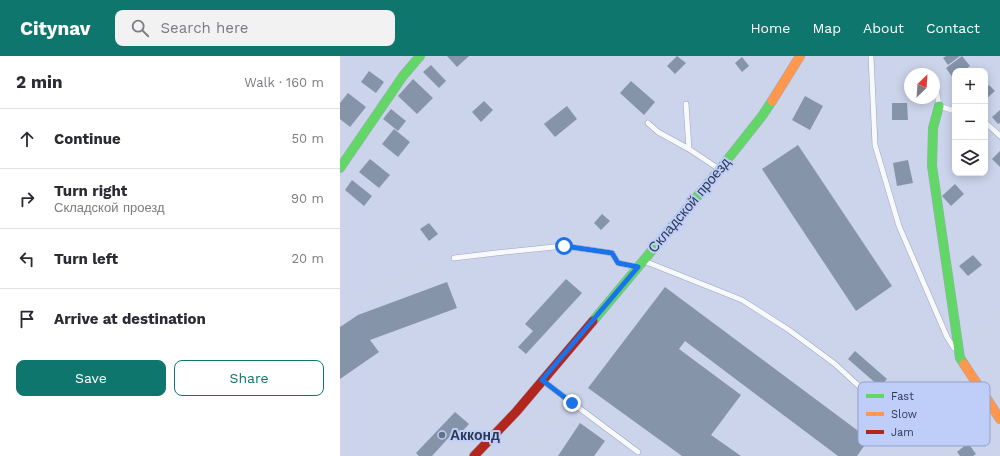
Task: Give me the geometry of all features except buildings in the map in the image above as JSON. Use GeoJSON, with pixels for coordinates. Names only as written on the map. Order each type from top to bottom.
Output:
{"type":"FeatureCollection","features":[{"type":"Feature","properties":{"kind":"street"},"geometry":{"type":"LineString","coordinates":[[340,168],[403,76],[420,56]]}},
{"type":"Feature","properties":{"kind":"street","name":"Складской проезд"},"geometry":{"type":"LineString","coordinates":[[474,456],[516,412],[720,169],[762,116],[800,56]]}},
{"type":"Feature","properties":{"kind":"street"},"geometry":{"type":"LineString","coordinates":[[939,106],[934,117],[931,138],[932,166],[960,358],[976,382]]}},
{"type":"Feature","properties":{"kind":"street"},"geometry":{"type":"LineString","coordinates":[[990,404],[1000,419]]}},
{"type":"Feature","properties":{"kind":"lane"},"geometry":{"type":"LineString","coordinates":[[871,56],[875,145],[897,218],[946,337],[960,358]]}},
{"type":"Feature","properties":{"kind":"lane"},"geometry":{"type":"LineString","coordinates":[[686,104],[689,149]]}},
{"type":"Feature","properties":{"kind":"lane"},"geometry":{"type":"LineString","coordinates":[[939,106],[952,109]]}},
{"type":"Feature","properties":{"kind":"lane"},"geometry":{"type":"LineString","coordinates":[[648,123],[658,132],[689,149],[720,169]]}},
{"type":"Feature","properties":{"kind":"lane"},"geometry":{"type":"LineString","coordinates":[[988,125],[1000,136]]}},
{"type":"Feature","properties":{"kind":"lane"},"geometry":{"type":"LineString","coordinates":[[454,258],[564,246],[612,253],[618,263],[640,264],[742,300],[789,330],[835,364],[858,384]]}},
{"type":"Feature","properties":{"kind":"lane"},"geometry":{"type":"LineString","coordinates":[[542,380],[638,452]]}},
{"type":"Feature","properties":{"kind":"path"},"geometry":{"type":"LineString","coordinates":[[914,56],[931,66],[932,68]]}},
{"type":"Feature","properties":{"kind":"path"},"geometry":{"type":"LineString","coordinates":[[340,310],[393,281],[454,258]]}},
{"type":"Feature","properties":{"kind":"path"},"geometry":{"type":"LineString","coordinates":[[960,358],[974,336],[1000,317]]}},
{"type":"Feature","properties":{"kind":"path"},"geometry":{"type":"LineString","coordinates":[[523,456],[572,403]]}},
{"type":"Feature","properties":{"kind":"path"},"geometry":{"type":"LineString","coordinates":[[990,429],[994,427]]}},
{"type":"Feature","properties":{"kind":"path"},"geometry":{"type":"LineString","coordinates":[[892,446],[899,456]]}},
{"type":"Feature","properties":{"kind":"path"},"geometry":{"type":"LineString","coordinates":[[945,456],[960,446]]}},
{"type":"Feature","properties":{"kind":"traffic: fast"},"geometry":{"type":"LineString","coordinates":[[340,168],[403,76],[420,56]]}},
{"type":"Feature","properties":{"kind":"traffic: fast"},"geometry":{"type":"LineString","coordinates":[[593,321],[720,169],[772,101]]}},
{"type":"Feature","properties":{"kind":"traffic: fast"},"geometry":{"type":"LineString","coordinates":[[939,106],[933,128],[932,166],[960,358],[964,364]]}},
{"type":"Feature","properties":{"kind":"traffic: slow"},"geometry":{"type":"LineString","coordinates":[[772,101],[800,56]]}},
{"type":"Feature","properties":{"kind":"traffic: slow"},"geometry":{"type":"LineString","coordinates":[[964,364],[976,382]]}},
{"type":"Feature","properties":{"kind":"traffic: slow"},"geometry":{"type":"LineString","coordinates":[[990,404],[1000,419]]}},
{"type":"Feature","properties":{"kind":"traffic: jam"},"geometry":{"type":"LineString","coordinates":[[474,456],[516,412],[593,321]]}},
{"type":"Feature","properties":{"kind":"place","name":"Акконд"},"geometry":{"type":"Point","coordinates":[442,435]}},
{"type":"Feature","properties":{"kind":"route"},"geometry":{"type":"LineString","coordinates":[[564,246],[612,253],[618,263],[638,267],[542,380],[572,403]]}}]}
